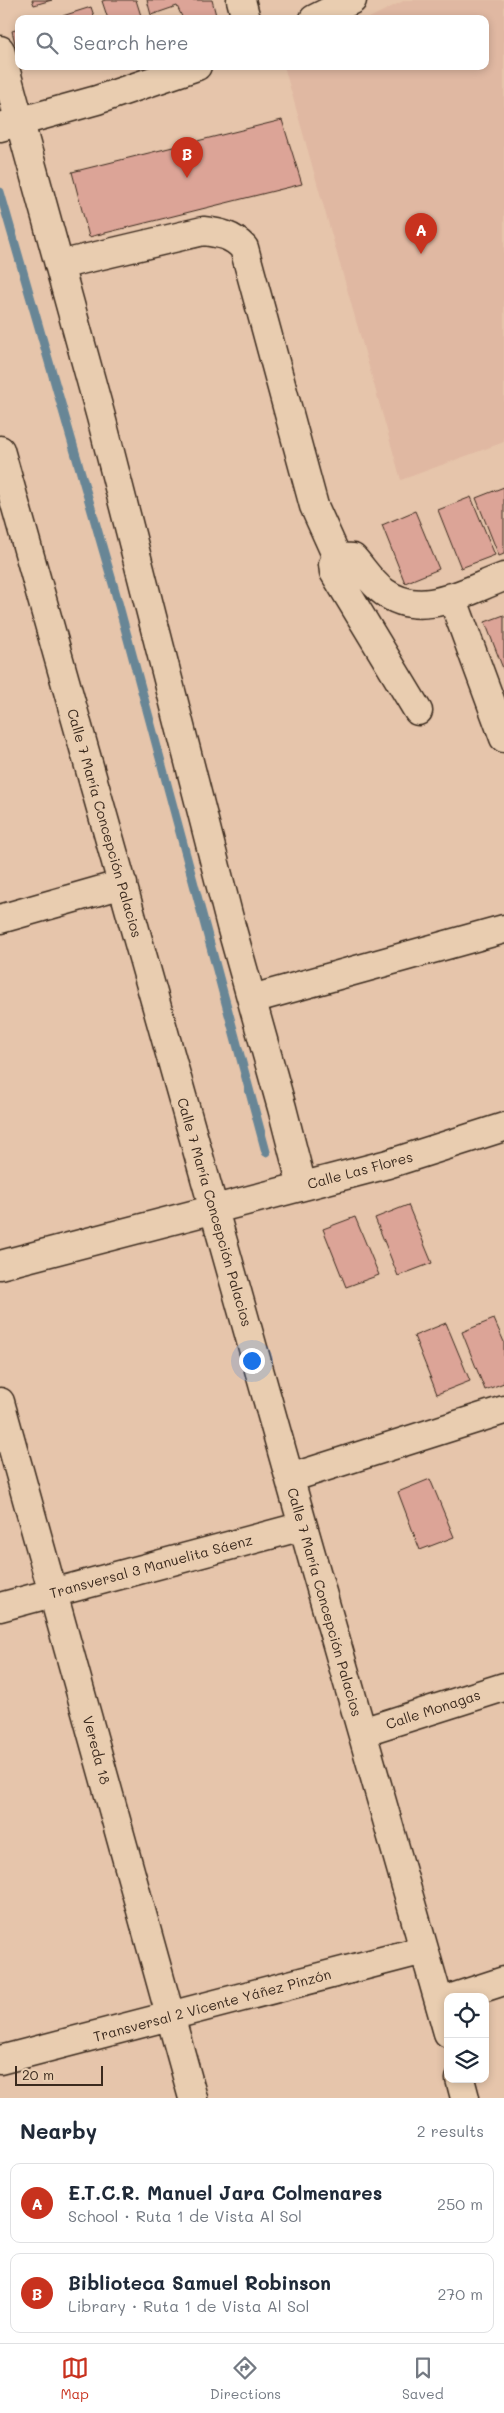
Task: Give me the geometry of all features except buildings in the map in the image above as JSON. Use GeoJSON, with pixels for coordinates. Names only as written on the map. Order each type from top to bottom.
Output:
{"type":"FeatureCollection","features":[{"type":"Feature","properties":{"kind":"street"},"geometry":{"type":"LineString","coordinates":[[241,0],[245,15]]}},
{"type":"Feature","properties":{"kind":"street"},"geometry":{"type":"LineString","coordinates":[[322,15],[352,0]]}},
{"type":"Feature","properties":{"kind":"street"},"geometry":{"type":"LineString","coordinates":[[0,50],[9,125],[59,265],[101,417],[231,926],[302,1186]]}},
{"type":"Feature","properties":{"kind":"street"},"geometry":{"type":"LineString","coordinates":[[9,125],[98,100],[185,70]]}},
{"type":"Feature","properties":{"kind":"street"},"geometry":{"type":"LineString","coordinates":[[59,265],[203,231],[221,233],[235,239],[244,248],[314,506],[337,557]]}},
{"type":"Feature","properties":{"kind":"street","name":"Calle 7 María Concepción Palacios"},"geometry":{"type":"LineString","coordinates":[[2,466],[123,884],[424,1950],[444,1993]]}},
{"type":"Feature","properties":{"kind":"street"},"geometry":{"type":"LineString","coordinates":[[337,557],[353,558],[383,592],[413,605],[430,604],[504,577]]}},
{"type":"Feature","properties":{"kind":"street"},"geometry":{"type":"LineString","coordinates":[[337,557],[333,564],[334,572],[418,711]]}},
{"type":"Feature","properties":{"kind":"street"},"geometry":{"type":"LineString","coordinates":[[452,597],[504,738]]}},
{"type":"Feature","properties":{"kind":"street"},"geometry":{"type":"LineString","coordinates":[[0,919],[123,884]]}},
{"type":"Feature","properties":{"kind":"street"},"geometry":{"type":"LineString","coordinates":[[252,999],[504,929]]}},
{"type":"Feature","properties":{"kind":"street","name":"Calle Las Flores"},"geometry":{"type":"LineString","coordinates":[[0,1266],[214,1208],[388,1164],[504,1127]]}},
{"type":"Feature","properties":{"kind":"street","name":"Vereda 18"},"geometry":{"type":"LineString","coordinates":[[0,1402],[193,2098]]}},
{"type":"Feature","properties":{"kind":"street"},"geometry":{"type":"LineString","coordinates":[[290,1478],[504,1410]]}},
{"type":"Feature","properties":{"kind":"street","name":"Transversal 3 Manuelita Sáenz"},"geometry":{"type":"LineString","coordinates":[[0,1607],[303,1526]]}},
{"type":"Feature","properties":{"kind":"street","name":"Calle Monagas"},"geometry":{"type":"LineString","coordinates":[[362,1732],[504,1687]]}},
{"type":"Feature","properties":{"kind":"street","name":"Transversal 2 Vicente Yáñez Pinzón"},"geometry":{"type":"LineString","coordinates":[[0,2060],[424,1950]]}},
{"type":"Feature","properties":{"kind":"street"},"geometry":{"type":"LineString","coordinates":[[466,1993],[504,1981]]}},
{"type":"Feature","properties":{"kind":"street"},"geometry":{"type":"LineString","coordinates":[[461,2083],[465,2098]]}},
{"type":"Feature","properties":{"kind":"shaded area"},"geometry":{"type":"Polygon","coordinates":[[[405,0],[504,0],[504,442],[401,480],[285,70],[489,70],[489,15],[375,15],[405,0]]]}},
{"type":"Feature","properties":{"kind":"waterway"},"geometry":{"type":"LineString","coordinates":[[0,192],[115,591],[266,1152]]}},
{"type":"Feature","properties":{"kind":"place","name":"Biblioteca Samuel Robinson"},"geometry":{"type":"Point","coordinates":[187,178]}},
{"type":"Feature","properties":{"kind":"place","name":"E.T.C.R. Manuel Jara Colmenares"},"geometry":{"type":"Point","coordinates":[421,254]}}]}
